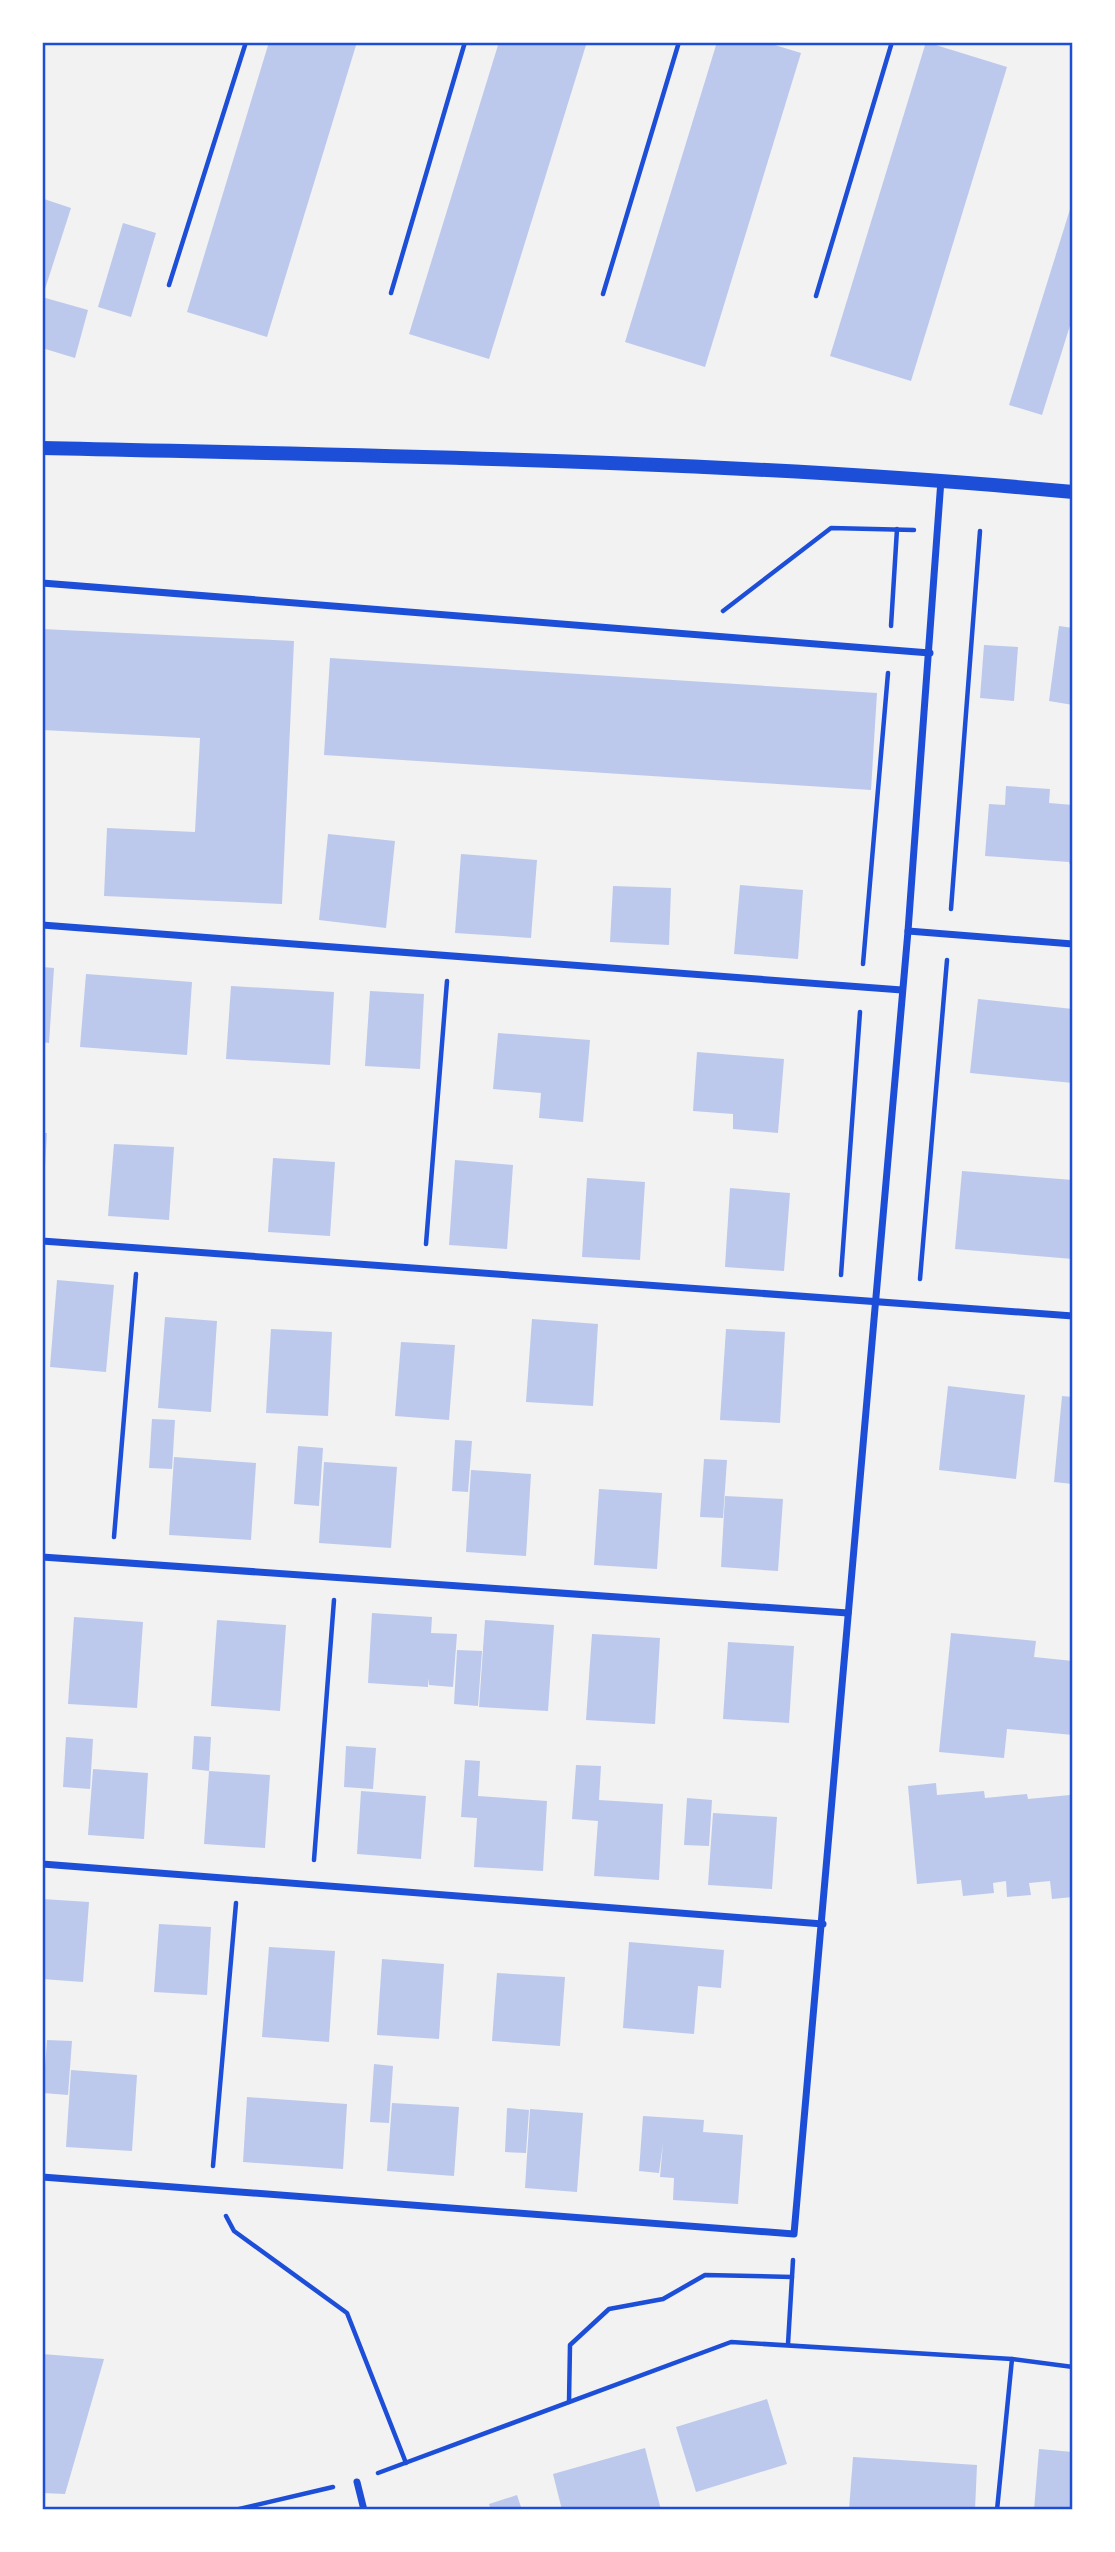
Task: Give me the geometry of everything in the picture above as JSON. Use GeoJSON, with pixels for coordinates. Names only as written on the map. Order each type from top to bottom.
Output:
{"type":"FeatureCollection","features":[{"type":"Feature","properties":{"kind":"main road"},"geometry":{"type":"LineString","coordinates":[[42,449],[616,462],[942,480],[1073,492]]}},
{"type":"Feature","properties":{"kind":"street"},"geometry":{"type":"LineString","coordinates":[[42,2177],[794,2234],[908,931],[942,480]]}},
{"type":"Feature","properties":{"kind":"street"},"geometry":{"type":"LineString","coordinates":[[42,583],[930,653]]}},
{"type":"Feature","properties":{"kind":"street"},"geometry":{"type":"LineString","coordinates":[[42,925],[902,990]]}},
{"type":"Feature","properties":{"kind":"street"},"geometry":{"type":"LineString","coordinates":[[908,931],[1073,944]]}},
{"type":"Feature","properties":{"kind":"street"},"geometry":{"type":"LineString","coordinates":[[42,1241],[1073,1316]]}},
{"type":"Feature","properties":{"kind":"street"},"geometry":{"type":"LineString","coordinates":[[42,1557],[848,1613]]}},
{"type":"Feature","properties":{"kind":"street"},"geometry":{"type":"LineString","coordinates":[[42,1864],[823,1924]]}},
{"type":"Feature","properties":{"kind":"street"},"geometry":{"type":"LineString","coordinates":[[356,2482],[364,2510]]}},
{"type":"Feature","properties":{"kind":"path"},"geometry":{"type":"LineString","coordinates":[[169,285],[246,42]]}},
{"type":"Feature","properties":{"kind":"path"},"geometry":{"type":"LineString","coordinates":[[391,293],[465,42]]}},
{"type":"Feature","properties":{"kind":"path"},"geometry":{"type":"LineString","coordinates":[[603,294],[679,42]]}},
{"type":"Feature","properties":{"kind":"path"},"geometry":{"type":"LineString","coordinates":[[816,296],[892,42]]}},
{"type":"Feature","properties":{"kind":"path"},"geometry":{"type":"LineString","coordinates":[[692,635],[831,528],[939,530]]}},
{"type":"Feature","properties":{"kind":"path"},"geometry":{"type":"LineString","coordinates":[[839,1298],[890,650],[897,529]]}},
{"type":"Feature","properties":{"kind":"path"},"geometry":{"type":"LineString","coordinates":[[424,1269],[449,957]]}},
{"type":"Feature","properties":{"kind":"path"},"geometry":{"type":"LineString","coordinates":[[112,1562],[139,1248]]}},
{"type":"Feature","properties":{"kind":"path"},"geometry":{"type":"LineString","coordinates":[[312,1886],[336,1576]]}},
{"type":"Feature","properties":{"kind":"path"},"geometry":{"type":"LineString","coordinates":[[237,1880],[211,2190],[234,2231],[346,2313],[406,2463]]}},
{"type":"Feature","properties":{"kind":"path"},"geometry":{"type":"LineString","coordinates":[[788,2344],[794,2234]]}},
{"type":"Feature","properties":{"kind":"path"},"geometry":{"type":"LineString","coordinates":[[569,2402],[570,2345],[609,2309],[663,2299],[705,2275],[792,2277]]}},
{"type":"Feature","properties":{"kind":"path"},"geometry":{"type":"LineString","coordinates":[[235,2510],[356,2482],[731,2342],[1012,2359],[1073,2367]]}},
{"type":"Feature","properties":{"kind":"path"},"geometry":{"type":"LineString","coordinates":[[998,2510],[1012,2359]]}},
{"type":"Feature","properties":{"kind":"building"},"geometry":{"type":"Polygon","coordinates":[[[269,42],[357,42],[267,337],[187,312],[269,42]]]}},
{"type":"Feature","properties":{"kind":"building"},"geometry":{"type":"Polygon","coordinates":[[[499,42],[575,42],[586,45],[489,359],[409,334],[499,42]]]}},
{"type":"Feature","properties":{"kind":"building"},"geometry":{"type":"Polygon","coordinates":[[[717,42],[765,42],[801,53],[705,367],[625,342],[717,42]]]}},
{"type":"Feature","properties":{"kind":"building"},"geometry":{"type":"Polygon","coordinates":[[[926,42],[1007,67],[911,381],[830,356],[926,42]]]}},
{"type":"Feature","properties":{"kind":"building"},"geometry":{"type":"Polygon","coordinates":[[[44,199],[71,208],[45,289],[42,288],[44,199]]]}},
{"type":"Feature","properties":{"kind":"building"},"geometry":{"type":"Polygon","coordinates":[[[1072,203],[1073,316],[1042,415],[1009,405],[1072,203]]]}},
{"type":"Feature","properties":{"kind":"building"},"geometry":{"type":"Polygon","coordinates":[[[123,223],[156,233],[131,317],[98,307],[123,223]]]}},
{"type":"Feature","properties":{"kind":"building"},"geometry":{"type":"Polygon","coordinates":[[[42,297],[88,310],[75,358],[42,348],[42,297]]]}},
{"type":"Feature","properties":{"kind":"building"},"geometry":{"type":"Polygon","coordinates":[[[1059,626],[1073,628],[1073,705],[1049,701],[1059,626]]]}},
{"type":"Feature","properties":{"kind":"building"},"geometry":{"type":"Polygon","coordinates":[[[42,629],[294,641],[282,904],[104,896],[107,828],[195,832],[200,738],[42,730],[42,629]]]}},
{"type":"Feature","properties":{"kind":"building"},"geometry":{"type":"Polygon","coordinates":[[[984,645],[1018,647],[1014,701],[980,698],[984,645]]]}},
{"type":"Feature","properties":{"kind":"building"},"geometry":{"type":"Polygon","coordinates":[[[330,658],[877,693],[871,790],[324,755],[330,658]]]}},
{"type":"Feature","properties":{"kind":"building"},"geometry":{"type":"Polygon","coordinates":[[[1006,786],[1050,789],[1049,803],[1073,805],[1073,874],[1069,862],[985,856],[989,804],[1005,805],[1006,786]]]}},
{"type":"Feature","properties":{"kind":"building"},"geometry":{"type":"Polygon","coordinates":[[[328,834],[395,841],[386,928],[319,920],[328,834]]]}},
{"type":"Feature","properties":{"kind":"building"},"geometry":{"type":"Polygon","coordinates":[[[461,854],[537,860],[531,938],[455,933],[461,854]]]}},
{"type":"Feature","properties":{"kind":"building"},"geometry":{"type":"Polygon","coordinates":[[[740,885],[803,890],[798,959],[734,954],[740,885]]]}},
{"type":"Feature","properties":{"kind":"building"},"geometry":{"type":"Polygon","coordinates":[[[613,886],[671,888],[669,945],[610,942],[613,886]]]}},
{"type":"Feature","properties":{"kind":"building"},"geometry":{"type":"Polygon","coordinates":[[[42,967],[54,968],[49,1043],[42,1042],[42,967]]]}},
{"type":"Feature","properties":{"kind":"building"},"geometry":{"type":"Polygon","coordinates":[[[86,974],[192,982],[187,1055],[80,1047],[86,974]]]}},
{"type":"Feature","properties":{"kind":"building"},"geometry":{"type":"Polygon","coordinates":[[[231,986],[334,992],[330,1065],[226,1059],[231,986]]]}},
{"type":"Feature","properties":{"kind":"building"},"geometry":{"type":"Polygon","coordinates":[[[370,991],[424,994],[420,1069],[365,1066],[370,991]]]}},
{"type":"Feature","properties":{"kind":"building"},"geometry":{"type":"Polygon","coordinates":[[[978,999],[1073,1009],[1073,1083],[970,1073],[978,999]]]}},
{"type":"Feature","properties":{"kind":"building"},"geometry":{"type":"Polygon","coordinates":[[[498,1033],[590,1040],[583,1122],[539,1118],[541,1093],[493,1089],[498,1033]]]}},
{"type":"Feature","properties":{"kind":"building"},"geometry":{"type":"Polygon","coordinates":[[[697,1052],[784,1059],[778,1133],[733,1129],[733,1114],[693,1111],[697,1052]]]}},
{"type":"Feature","properties":{"kind":"building"},"geometry":{"type":"Polygon","coordinates":[[[42,1133],[47,1133],[44,1184],[42,1184],[42,1133]]]}},
{"type":"Feature","properties":{"kind":"building"},"geometry":{"type":"Polygon","coordinates":[[[114,1144],[174,1147],[169,1220],[108,1216],[114,1144]]]}},
{"type":"Feature","properties":{"kind":"building"},"geometry":{"type":"Polygon","coordinates":[[[273,1158],[335,1162],[330,1236],[268,1232],[273,1158]]]}},
{"type":"Feature","properties":{"kind":"building"},"geometry":{"type":"Polygon","coordinates":[[[455,1160],[513,1165],[507,1249],[449,1245],[455,1160]]]}},
{"type":"Feature","properties":{"kind":"building"},"geometry":{"type":"Polygon","coordinates":[[[962,1171],[1073,1180],[1073,1259],[955,1249],[962,1171]]]}},
{"type":"Feature","properties":{"kind":"building"},"geometry":{"type":"Polygon","coordinates":[[[587,1178],[645,1182],[640,1260],[582,1257],[587,1178]]]}},
{"type":"Feature","properties":{"kind":"building"},"geometry":{"type":"Polygon","coordinates":[[[730,1188],[790,1193],[784,1271],[725,1267],[730,1188]]]}},
{"type":"Feature","properties":{"kind":"building"},"geometry":{"type":"Polygon","coordinates":[[[57,1280],[114,1285],[106,1372],[50,1367],[57,1280]]]}},
{"type":"Feature","properties":{"kind":"building"},"geometry":{"type":"Polygon","coordinates":[[[165,1317],[217,1321],[211,1412],[158,1408],[165,1317]]]}},
{"type":"Feature","properties":{"kind":"building"},"geometry":{"type":"Polygon","coordinates":[[[532,1319],[598,1324],[593,1406],[526,1402],[532,1319]]]}},
{"type":"Feature","properties":{"kind":"building"},"geometry":{"type":"Polygon","coordinates":[[[271,1329],[332,1332],[328,1416],[266,1413],[271,1329]]]}},
{"type":"Feature","properties":{"kind":"building"},"geometry":{"type":"Polygon","coordinates":[[[726,1329],[785,1332],[780,1423],[720,1420],[726,1329]]]}},
{"type":"Feature","properties":{"kind":"building"},"geometry":{"type":"Polygon","coordinates":[[[401,1342],[455,1345],[449,1420],[395,1416],[401,1342]]]}},
{"type":"Feature","properties":{"kind":"building"},"geometry":{"type":"Polygon","coordinates":[[[948,1386],[1025,1395],[1016,1479],[939,1470],[948,1386]]]}},
{"type":"Feature","properties":{"kind":"building"},"geometry":{"type":"Polygon","coordinates":[[[1062,1396],[1073,1397],[1073,1484],[1054,1482],[1062,1396]]]}},
{"type":"Feature","properties":{"kind":"building"},"geometry":{"type":"Polygon","coordinates":[[[152,1419],[175,1420],[172,1469],[149,1468],[152,1419]]]}},
{"type":"Feature","properties":{"kind":"building"},"geometry":{"type":"Polygon","coordinates":[[[455,1440],[472,1441],[468,1492],[452,1491],[455,1440]]]}},
{"type":"Feature","properties":{"kind":"building"},"geometry":{"type":"Polygon","coordinates":[[[298,1446],[323,1448],[319,1506],[294,1504],[298,1446]]]}},
{"type":"Feature","properties":{"kind":"building"},"geometry":{"type":"Polygon","coordinates":[[[174,1457],[256,1463],[251,1540],[169,1535],[174,1457]]]}},
{"type":"Feature","properties":{"kind":"building"},"geometry":{"type":"Polygon","coordinates":[[[704,1459],[727,1460],[723,1518],[700,1517],[704,1459]]]}},
{"type":"Feature","properties":{"kind":"building"},"geometry":{"type":"Polygon","coordinates":[[[324,1462],[397,1467],[391,1548],[319,1543],[324,1462]]]}},
{"type":"Feature","properties":{"kind":"building"},"geometry":{"type":"Polygon","coordinates":[[[471,1470],[531,1474],[526,1556],[466,1552],[471,1470]]]}},
{"type":"Feature","properties":{"kind":"building"},"geometry":{"type":"Polygon","coordinates":[[[599,1489],[662,1493],[657,1569],[594,1565],[599,1489]]]}},
{"type":"Feature","properties":{"kind":"building"},"geometry":{"type":"Polygon","coordinates":[[[725,1496],[783,1499],[778,1571],[721,1567],[725,1496]]]}},
{"type":"Feature","properties":{"kind":"building"},"geometry":{"type":"Polygon","coordinates":[[[372,1613],[432,1617],[431,1633],[457,1634],[453,1687],[429,1685],[428,1678],[428,1687],[368,1683],[372,1613]]]}},
{"type":"Feature","properties":{"kind":"building"},"geometry":{"type":"Polygon","coordinates":[[[74,1617],[143,1622],[137,1708],[68,1704],[74,1617]]]}},
{"type":"Feature","properties":{"kind":"building"},"geometry":{"type":"Polygon","coordinates":[[[217,1620],[286,1625],[280,1711],[211,1706],[217,1620]]]}},
{"type":"Feature","properties":{"kind":"building"},"geometry":{"type":"Polygon","coordinates":[[[485,1620],[554,1625],[548,1711],[479,1707],[485,1620]]]}},
{"type":"Feature","properties":{"kind":"building"},"geometry":{"type":"Polygon","coordinates":[[[951,1633],[1036,1641],[1034,1657],[1073,1661],[1073,1735],[1007,1729],[1004,1758],[939,1752],[951,1633]]]}},
{"type":"Feature","properties":{"kind":"building"},"geometry":{"type":"Polygon","coordinates":[[[592,1634],[660,1638],[655,1724],[586,1720],[592,1634]]]}},
{"type":"Feature","properties":{"kind":"building"},"geometry":{"type":"Polygon","coordinates":[[[728,1642],[794,1646],[789,1723],[723,1719],[728,1642]]]}},
{"type":"Feature","properties":{"kind":"building"},"geometry":{"type":"Polygon","coordinates":[[[457,1650],[482,1651],[478,1706],[454,1704],[457,1650]]]}},
{"type":"Feature","properties":{"kind":"building"},"geometry":{"type":"Polygon","coordinates":[[[194,1736],[211,1737],[209,1771],[192,1769],[194,1736]]]}},
{"type":"Feature","properties":{"kind":"building"},"geometry":{"type":"Polygon","coordinates":[[[66,1737],[93,1739],[90,1789],[63,1787],[66,1737]]]}},
{"type":"Feature","properties":{"kind":"building"},"geometry":{"type":"Polygon","coordinates":[[[346,1746],[376,1748],[373,1789],[344,1787],[346,1746]]]}},
{"type":"Feature","properties":{"kind":"building"},"geometry":{"type":"Polygon","coordinates":[[[465,1760],[480,1761],[478,1796],[547,1801],[543,1871],[474,1867],[477,1818],[461,1817],[465,1760]]]}},
{"type":"Feature","properties":{"kind":"building"},"geometry":{"type":"Polygon","coordinates":[[[576,1765],[601,1766],[599,1800],[663,1804],[659,1880],[594,1876],[598,1821],[572,1819],[576,1765]]]}},
{"type":"Feature","properties":{"kind":"building"},"geometry":{"type":"Polygon","coordinates":[[[93,1769],[148,1773],[144,1839],[88,1835],[93,1769]]]}},
{"type":"Feature","properties":{"kind":"building"},"geometry":{"type":"Polygon","coordinates":[[[209,1771],[270,1775],[265,1848],[204,1844],[209,1771]]]}},
{"type":"Feature","properties":{"kind":"building"},"geometry":{"type":"Polygon","coordinates":[[[936,1783],[937,1795],[984,1791],[985,1798],[1027,1794],[1028,1799],[1070,1795],[1073,1802],[1073,1897],[1052,1899],[1050,1881],[1029,1883],[1031,1895],[1007,1897],[1006,1881],[993,1883],[994,1893],[963,1896],[961,1880],[917,1884],[908,1786],[936,1783]]]}},
{"type":"Feature","properties":{"kind":"building"},"geometry":{"type":"Polygon","coordinates":[[[361,1791],[426,1796],[421,1859],[357,1854],[361,1791]]]}},
{"type":"Feature","properties":{"kind":"building"},"geometry":{"type":"Polygon","coordinates":[[[687,1798],[712,1800],[709,1846],[684,1845],[687,1798]]]}},
{"type":"Feature","properties":{"kind":"building"},"geometry":{"type":"Polygon","coordinates":[[[713,1813],[777,1817],[772,1889],[708,1885],[713,1813]]]}},
{"type":"Feature","properties":{"kind":"building"},"geometry":{"type":"Polygon","coordinates":[[[42,1899],[89,1902],[83,1982],[42,1979],[42,1899]]]}},
{"type":"Feature","properties":{"kind":"building"},"geometry":{"type":"Polygon","coordinates":[[[159,1924],[211,1927],[207,1995],[154,1992],[159,1924]]]}},
{"type":"Feature","properties":{"kind":"building"},"geometry":{"type":"Polygon","coordinates":[[[629,1942],[724,1950],[721,1988],[698,1986],[694,2034],[623,2028],[629,1942]]]}},
{"type":"Feature","properties":{"kind":"building"},"geometry":{"type":"Polygon","coordinates":[[[269,1947],[335,1951],[329,2042],[262,2037],[269,1947]]]}},
{"type":"Feature","properties":{"kind":"building"},"geometry":{"type":"Polygon","coordinates":[[[382,1959],[444,1964],[439,2039],[377,2035],[382,1959]]]}},
{"type":"Feature","properties":{"kind":"building"},"geometry":{"type":"Polygon","coordinates":[[[497,1973],[565,1977],[560,2046],[492,2041],[497,1973]]]}},
{"type":"Feature","properties":{"kind":"building"},"geometry":{"type":"Polygon","coordinates":[[[47,2040],[72,2041],[68,2095],[43,2093],[47,2040]]]}},
{"type":"Feature","properties":{"kind":"building"},"geometry":{"type":"Polygon","coordinates":[[[374,2064],[393,2066],[389,2123],[370,2122],[374,2064]]]}},
{"type":"Feature","properties":{"kind":"building"},"geometry":{"type":"Polygon","coordinates":[[[71,2070],[137,2075],[132,2151],[66,2147],[71,2070]]]}},
{"type":"Feature","properties":{"kind":"building"},"geometry":{"type":"Polygon","coordinates":[[[247,2097],[347,2104],[343,2169],[243,2162],[247,2097]]]}},
{"type":"Feature","properties":{"kind":"building"},"geometry":{"type":"Polygon","coordinates":[[[392,2103],[459,2107],[454,2176],[387,2171],[392,2103]]]}},
{"type":"Feature","properties":{"kind":"building"},"geometry":{"type":"Polygon","coordinates":[[[507,2108],[529,2110],[526,2153],[505,2152],[507,2108]]]}},
{"type":"Feature","properties":{"kind":"building"},"geometry":{"type":"Polygon","coordinates":[[[530,2109],[583,2113],[577,2192],[525,2188],[530,2109]]]}},
{"type":"Feature","properties":{"kind":"building"},"geometry":{"type":"Polygon","coordinates":[[[643,2116],[704,2120],[703,2132],[743,2135],[738,2204],[673,2200],[674,2178],[660,2177],[663,2143],[659,2173],[639,2171],[643,2116]]]}},
{"type":"Feature","properties":{"kind":"building"},"geometry":{"type":"Polygon","coordinates":[[[42,2354],[104,2359],[65,2494],[42,2493],[42,2354]]]}},
{"type":"Feature","properties":{"kind":"building"},"geometry":{"type":"Polygon","coordinates":[[[767,2399],[787,2464],[696,2492],[676,2427],[767,2399]]]}},
{"type":"Feature","properties":{"kind":"building"},"geometry":{"type":"Polygon","coordinates":[[[645,2448],[661,2510],[562,2510],[553,2474],[645,2448]]]}},
{"type":"Feature","properties":{"kind":"building"},"geometry":{"type":"Polygon","coordinates":[[[1039,2449],[1073,2452],[1073,2510],[1034,2510],[1039,2449]]]}},
{"type":"Feature","properties":{"kind":"building"},"geometry":{"type":"Polygon","coordinates":[[[853,2457],[977,2465],[975,2510],[849,2510],[853,2457]]]}},
{"type":"Feature","properties":{"kind":"building"},"geometry":{"type":"Polygon","coordinates":[[[517,2495],[522,2510],[491,2510],[489,2504],[517,2495]]]}}]}
